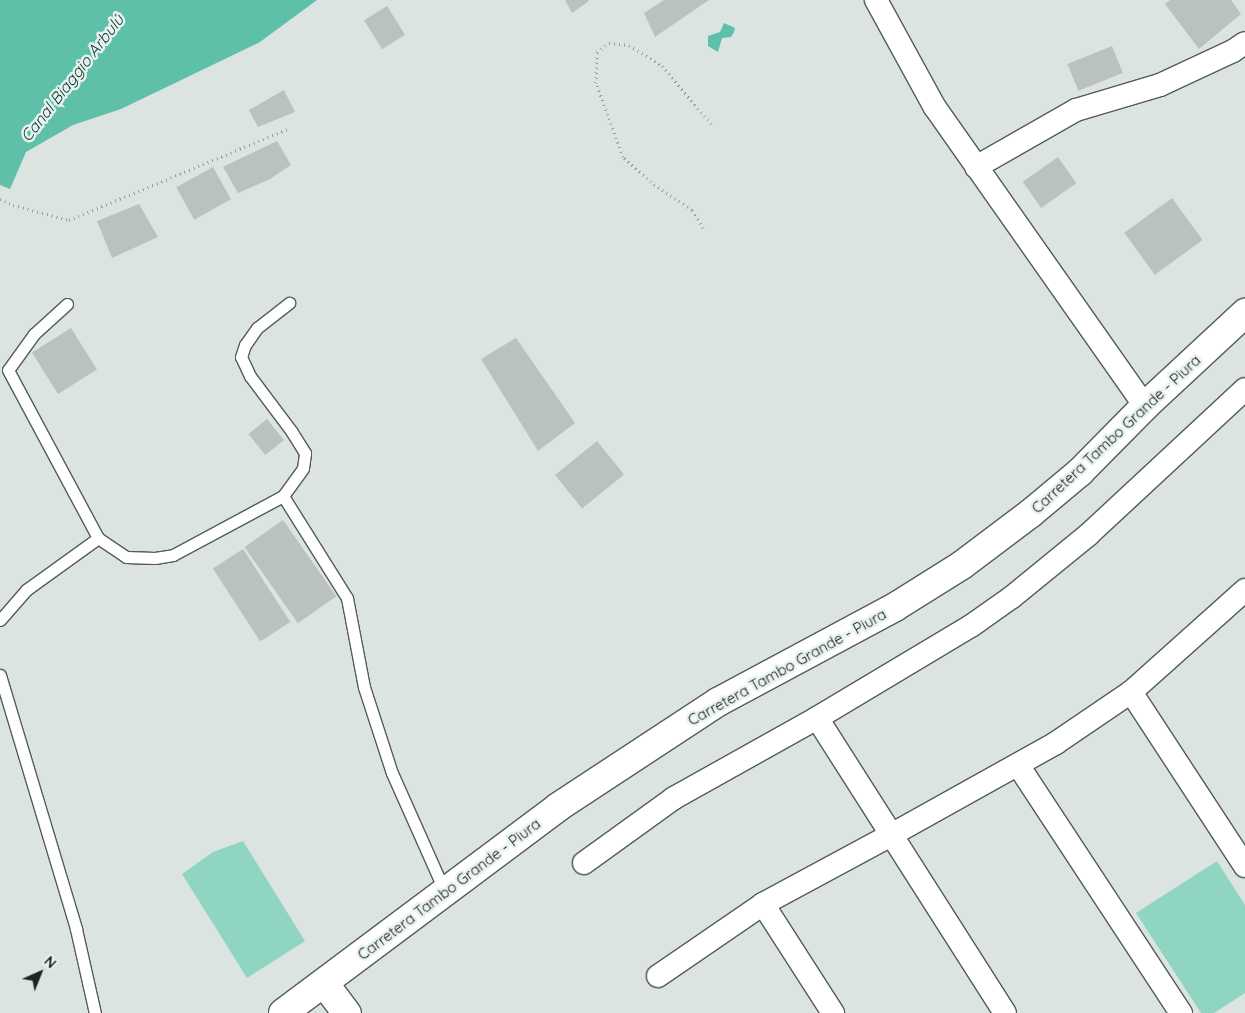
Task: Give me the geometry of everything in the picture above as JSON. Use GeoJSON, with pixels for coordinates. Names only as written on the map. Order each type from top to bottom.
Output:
{"type":"FeatureCollection","features":[{"type":"Feature","properties":{"kind":"main road","name":"Carretera Tambo Grande - Piura"},"geometry":{"type":"LineString","coordinates":[[283,1013],[317,997],[445,892],[558,807],[718,702],[896,607],[962,565],[1032,513],[1080,472],[1145,406],[1245,313]]}},
{"type":"Feature","properties":{"kind":"main road"},"geometry":{"type":"LineString","coordinates":[[317,997],[347,1013]]}},
{"type":"Feature","properties":{"kind":"street"},"geometry":{"type":"LineString","coordinates":[[876,0],[934,106],[1145,406]]}},
{"type":"Feature","properties":{"kind":"street"},"geometry":{"type":"LineString","coordinates":[[976,167],[1076,110],[1160,85],[1233,51],[1245,42]]}},
{"type":"Feature","properties":{"kind":"street"},"geometry":{"type":"LineString","coordinates":[[584,863],[674,798],[817,718],[971,626],[1012,597],[1088,535],[1245,389]]}},
{"type":"Feature","properties":{"kind":"street"},"geometry":{"type":"LineString","coordinates":[[658,976],[762,904],[1056,743],[1131,692],[1242,602]]}},
{"type":"Feature","properties":{"kind":"street"},"geometry":{"type":"LineString","coordinates":[[1131,692],[1245,866]]}},
{"type":"Feature","properties":{"kind":"street"},"geometry":{"type":"LineString","coordinates":[[817,718],[1005,1013]]}},
{"type":"Feature","properties":{"kind":"street"},"geometry":{"type":"LineString","coordinates":[[1018,765],[1181,1013]]}},
{"type":"Feature","properties":{"kind":"street"},"geometry":{"type":"LineString","coordinates":[[762,904],[833,1013]]}},
{"type":"Feature","properties":{"kind":"lane"},"geometry":{"type":"LineString","coordinates":[[67,304],[34,334],[8,370],[98,538],[126,557],[155,558],[173,555],[283,496],[303,468],[305,453],[292,432],[250,376],[241,357],[245,345],[257,328],[289,303]]}},
{"type":"Feature","properties":{"kind":"lane"},"geometry":{"type":"LineString","coordinates":[[283,496],[347,598],[364,687],[392,773],[445,892]]}},
{"type":"Feature","properties":{"kind":"lane"},"geometry":{"type":"LineString","coordinates":[[0,620],[26,590],[98,538]]}},
{"type":"Feature","properties":{"kind":"lane"},"geometry":{"type":"LineString","coordinates":[[0,676],[76,929],[95,1013]]}},
{"type":"Feature","properties":{"kind":"path"},"geometry":{"type":"LineString","coordinates":[[703,228],[692,210],[651,182],[623,157],[596,83],[597,52],[609,44],[629,45],[662,66],[714,127]]}},
{"type":"Feature","properties":{"kind":"path"},"geometry":{"type":"LineString","coordinates":[[0,200],[14,206],[69,220],[290,128]]}},
{"type":"Feature","properties":{"kind":"shaded area"},"geometry":{"type":"Polygon","coordinates":[[[243,841],[305,941],[247,978],[182,874],[213,852],[243,841]]]}},
{"type":"Feature","properties":{"kind":"shaded area"},"geometry":{"type":"Polygon","coordinates":[[[1217,861],[1245,905],[1245,993],[1214,1013],[1201,1013],[1136,913],[1217,861]]]}},
{"type":"Feature","properties":{"kind":"water","name":"Canal Biaggio Arbulú"},"geometry":{"type":"Polygon","coordinates":[[[0,0],[317,0],[260,42],[121,109],[73,125],[26,152],[10,189],[0,185],[0,0]]]}},
{"type":"Feature","properties":{"kind":"water"},"geometry":{"type":"Polygon","coordinates":[[[724,23],[735,28],[731,37],[722,38],[718,52],[708,46],[708,36],[720,32],[724,23]]]}},
{"type":"Feature","properties":{"kind":"building"},"geometry":{"type":"Polygon","coordinates":[[[565,0],[588,0],[589,1],[572,13],[565,0]]]}},
{"type":"Feature","properties":{"kind":"building"},"geometry":{"type":"Polygon","coordinates":[[[664,0],[709,0],[655,37],[644,13],[664,0]]]}},
{"type":"Feature","properties":{"kind":"building"},"geometry":{"type":"Polygon","coordinates":[[[1170,0],[1231,0],[1241,14],[1199,49],[1165,4],[1170,0]]]}},
{"type":"Feature","properties":{"kind":"building"},"geometry":{"type":"Polygon","coordinates":[[[387,6],[405,35],[382,49],[364,20],[387,6]]]}},
{"type":"Feature","properties":{"kind":"building"},"geometry":{"type":"Polygon","coordinates":[[[1112,46],[1123,73],[1078,91],[1067,64],[1112,46]]]}},
{"type":"Feature","properties":{"kind":"building"},"geometry":{"type":"Polygon","coordinates":[[[284,90],[295,112],[258,127],[249,110],[284,90]]]}},
{"type":"Feature","properties":{"kind":"building"},"geometry":{"type":"Polygon","coordinates":[[[277,141],[291,165],[270,179],[238,193],[223,167],[277,141]]]}},
{"type":"Feature","properties":{"kind":"building"},"geometry":{"type":"Polygon","coordinates":[[[1058,157],[1076,183],[1041,208],[1023,182],[1058,157]]]}},
{"type":"Feature","properties":{"kind":"building"},"geometry":{"type":"Polygon","coordinates":[[[213,167],[231,199],[194,220],[176,187],[213,167]]]}},
{"type":"Feature","properties":{"kind":"building"},"geometry":{"type":"Polygon","coordinates":[[[1172,198],[1203,240],[1155,275],[1124,233],[1172,198]]]}},
{"type":"Feature","properties":{"kind":"building"},"geometry":{"type":"Polygon","coordinates":[[[139,204],[158,237],[112,258],[97,221],[139,204]]]}},
{"type":"Feature","properties":{"kind":"building"},"geometry":{"type":"Polygon","coordinates":[[[71,328],[97,370],[58,394],[32,352],[71,328]]]}},
{"type":"Feature","properties":{"kind":"building"},"geometry":{"type":"Polygon","coordinates":[[[516,338],[575,423],[538,451],[481,359],[516,338]]]}},
{"type":"Feature","properties":{"kind":"building"},"geometry":{"type":"Polygon","coordinates":[[[267,419],[284,440],[265,455],[248,434],[267,419]]]}},
{"type":"Feature","properties":{"kind":"building"},"geometry":{"type":"Polygon","coordinates":[[[597,441],[624,474],[582,508],[555,475],[597,441]]]}},
{"type":"Feature","properties":{"kind":"building"},"geometry":{"type":"Polygon","coordinates":[[[283,520],[336,596],[298,623],[244,547],[283,520]]]}},
{"type":"Feature","properties":{"kind":"building"},"geometry":{"type":"Polygon","coordinates":[[[243,549],[290,622],[260,642],[213,569],[243,549]]]}}]}
